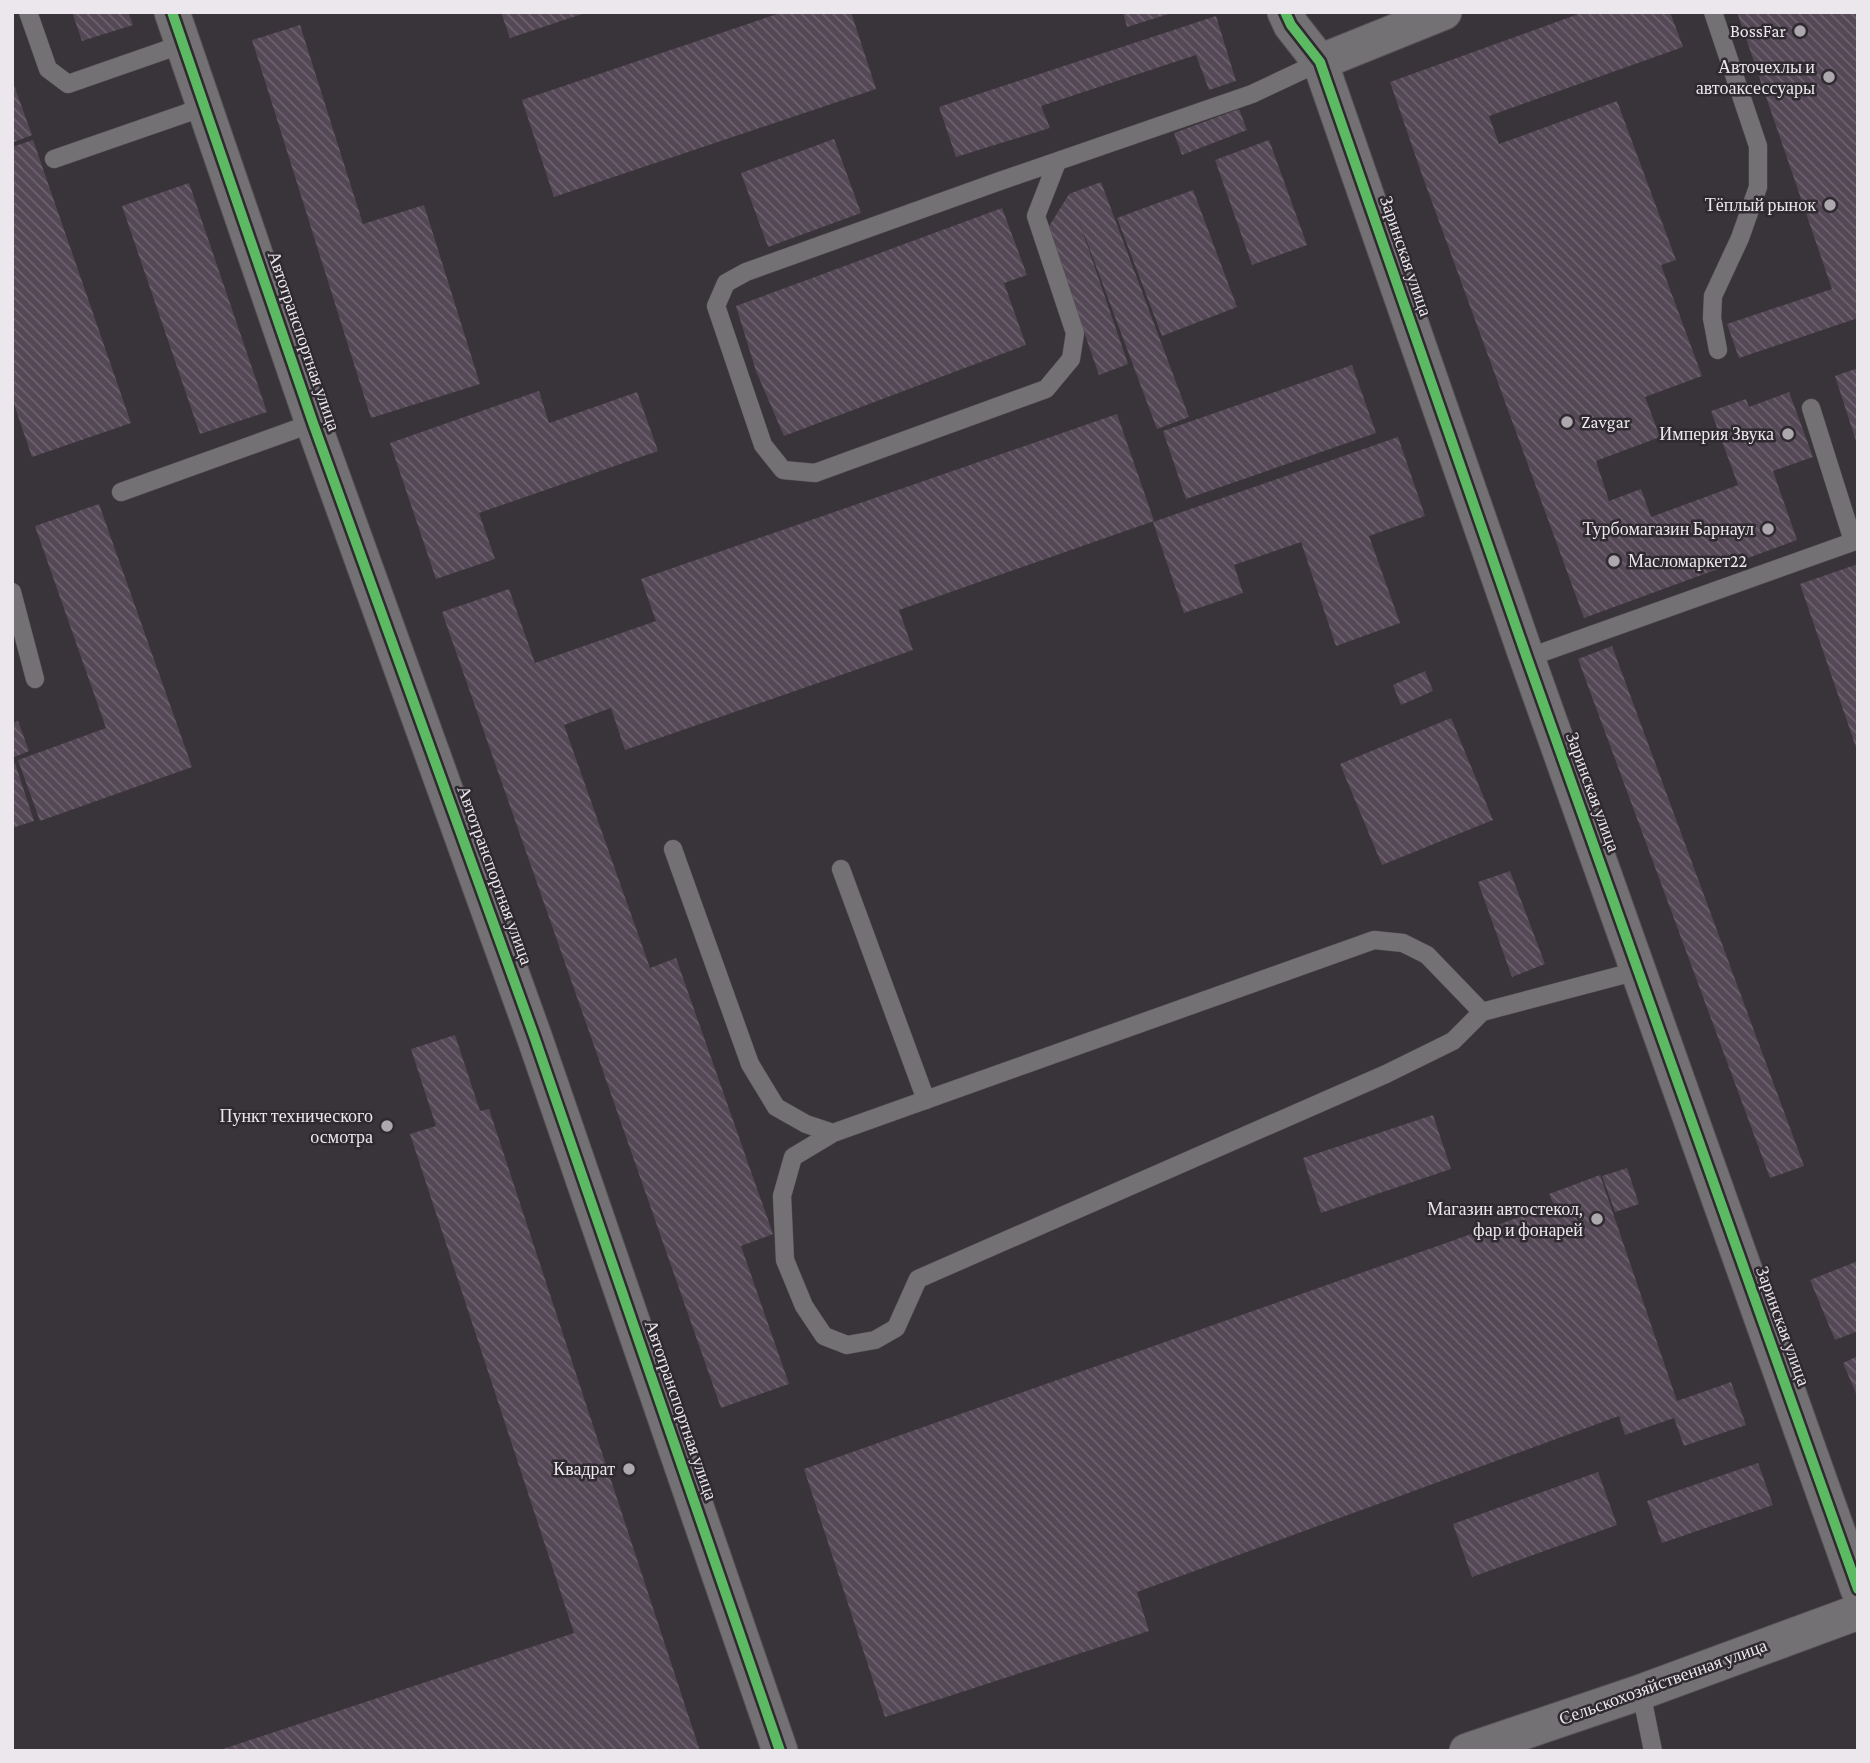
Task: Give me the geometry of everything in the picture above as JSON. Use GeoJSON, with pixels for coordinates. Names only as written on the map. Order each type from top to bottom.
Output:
{"type":"FeatureCollection","features":[{"type":"Feature","properties":{"kind":"street","name":"Заринская улица"},"geometry":{"type":"LineString","coordinates":[[1285,12],[1291,25],[1320,62],[1637,971],[1858,1589]]}},
{"type":"Feature","properties":{"kind":"street"},"geometry":{"type":"LineString","coordinates":[[1320,62],[1444,12]]}},
{"type":"Feature","properties":{"kind":"street","name":"Автотранспортная улица"},"geometry":{"type":"LineString","coordinates":[[177,28],[313,423],[534,1036],[780,1751]]}},
{"type":"Feature","properties":{"kind":"street","name":"Сельскохозяйственная улица"},"geometry":{"type":"LineString","coordinates":[[1467,1751],[1641,1692],[1858,1612]]}},
{"type":"Feature","properties":{"kind":"lane"},"geometry":{"type":"LineString","coordinates":[[28,12],[48,69],[68,84],[177,28]]}},
{"type":"Feature","properties":{"kind":"lane"},"geometry":{"type":"LineString","coordinates":[[1713,12],[1758,146],[1758,187],[1740,239],[1713,296],[1712,318],[1718,350]]}},
{"type":"Feature","properties":{"kind":"lane"},"geometry":{"type":"LineString","coordinates":[[1057,162],[1036,216],[1075,333],[1071,359],[1045,389],[815,473],[783,470],[763,444],[716,306],[726,283],[746,272],[1057,162],[1252,94],[1320,62]]}},
{"type":"Feature","properties":{"kind":"lane"},"geometry":{"type":"LineString","coordinates":[[54,159],[204,107]]}},
{"type":"Feature","properties":{"kind":"lane"},"geometry":{"type":"LineString","coordinates":[[1527,658],[1855,540],[1811,408]]}},
{"type":"Feature","properties":{"kind":"lane"},"geometry":{"type":"LineString","coordinates":[[121,492],[313,423]]}},
{"type":"Feature","properties":{"kind":"lane"},"geometry":{"type":"LineString","coordinates":[[12,592],[36,679]]}},
{"type":"Feature","properties":{"kind":"lane"},"geometry":{"type":"LineString","coordinates":[[673,849],[750,1064],[776,1107],[806,1124],[833,1133]]}},
{"type":"Feature","properties":{"kind":"lane"},"geometry":{"type":"LineString","coordinates":[[841,869],[926,1100]]}},
{"type":"Feature","properties":{"kind":"lane"},"geometry":{"type":"LineString","coordinates":[[1482,1012],[1427,955],[1403,943],[1374,940],[833,1133],[793,1157],[782,1196],[785,1260],[804,1306],[824,1336],[846,1345],[875,1340],[896,1328],[918,1279],[1386,1074],[1453,1041],[1482,1012],[1637,971]]}},
{"type":"Feature","properties":{"kind":"lane"},"geometry":{"type":"LineString","coordinates":[[1641,1692],[1653,1751]]}},
{"type":"Feature","properties":{"kind":"building"},"geometry":{"type":"Polygon","coordinates":[[[72,12],[128,12],[133,25],[82,41],[72,12]]]}},
{"type":"Feature","properties":{"kind":"building"},"geometry":{"type":"Polygon","coordinates":[[[501,12],[585,12],[585,13],[510,38],[501,12]]]}},
{"type":"Feature","properties":{"kind":"building"},"geometry":{"type":"Polygon","coordinates":[[[783,12],[851,12],[876,89],[554,197],[522,100],[783,12]]]}},
{"type":"Feature","properties":{"kind":"building"},"geometry":{"type":"Polygon","coordinates":[[[1123,12],[1172,12],[1172,13],[1127,27],[1123,12]]]}},
{"type":"Feature","properties":{"kind":"building"},"geometry":{"type":"Polygon","coordinates":[[[1584,12],[1670,12],[1683,47],[1489,116],[1499,144],[1617,101],[1676,260],[1661,265],[1702,376],[1645,397],[1660,437],[1596,461],[1609,501],[1641,489],[1651,517],[1738,485],[1711,411],[1746,399],[1749,407],[1789,392],[1813,457],[1773,471],[1797,540],[1584,618],[1390,82],[1584,12]]]}},
{"type":"Feature","properties":{"kind":"building","name":"Тёплый рынок"},"geometry":{"type":"Polygon","coordinates":[[[1737,12],[1858,12],[1858,318],[1739,358],[1727,324],[1832,289],[1737,12]]]}},
{"type":"Feature","properties":{"kind":"building"},"geometry":{"type":"Polygon","coordinates":[[[1216,16],[1236,81],[1209,90],[1196,55],[1041,106],[1050,128],[956,157],[939,107],[1216,16]]]}},
{"type":"Feature","properties":{"kind":"building"},"geometry":{"type":"Polygon","coordinates":[[[300,25],[363,224],[424,205],[480,384],[371,418],[252,40],[300,25]]]}},
{"type":"Feature","properties":{"kind":"building"},"geometry":{"type":"Polygon","coordinates":[[[12,80],[32,135],[12,143],[12,80]]]}},
{"type":"Feature","properties":{"kind":"building"},"geometry":{"type":"Polygon","coordinates":[[[1239,109],[1247,130],[1182,155],[1174,133],[1239,109]]]}},
{"type":"Feature","properties":{"kind":"building"},"geometry":{"type":"Polygon","coordinates":[[[834,139],[861,213],[768,247],[741,173],[834,139]]]}},
{"type":"Feature","properties":{"kind":"building"},"geometry":{"type":"Polygon","coordinates":[[[33,140],[131,423],[32,457],[12,398],[12,147],[33,140]]]}},
{"type":"Feature","properties":{"kind":"building"},"geometry":{"type":"Polygon","coordinates":[[[1269,140],[1307,245],[1252,265],[1215,160],[1269,140]]]}},
{"type":"Feature","properties":{"kind":"building"},"geometry":{"type":"Polygon","coordinates":[[[1101,182],[1189,417],[1157,429],[1078,218],[1128,364],[1099,375],[1048,228],[1069,194],[1101,182]]]}},
{"type":"Feature","properties":{"kind":"building"},"geometry":{"type":"Polygon","coordinates":[[[189,183],[267,412],[200,434],[122,206],[189,183]]]}},
{"type":"Feature","properties":{"kind":"building"},"geometry":{"type":"Polygon","coordinates":[[[1193,190],[1237,307],[1162,336],[1117,218],[1193,190]]]}},
{"type":"Feature","properties":{"kind":"building"},"geometry":{"type":"Polygon","coordinates":[[[1002,208],[1027,275],[1004,283],[1026,345],[784,436],[756,371],[736,306],[1002,208]]]}},
{"type":"Feature","properties":{"kind":"building"},"geometry":{"type":"Polygon","coordinates":[[[1352,365],[1376,433],[1186,499],[1163,431],[1352,365]]]}},
{"type":"Feature","properties":{"kind":"building"},"geometry":{"type":"Polygon","coordinates":[[[1858,368],[1858,444],[1857,444],[1835,376],[1858,368]]]}},
{"type":"Feature","properties":{"kind":"building"},"geometry":{"type":"Polygon","coordinates":[[[539,391],[549,423],[637,392],[658,451],[479,513],[495,559],[436,579],[390,443],[539,391]]]}},
{"type":"Feature","properties":{"kind":"building"},"geometry":{"type":"Polygon","coordinates":[[[1117,414],[1154,521],[899,610],[913,650],[625,750],[611,708],[564,725],[650,968],[676,958],[773,1234],[741,1246],[789,1384],[721,1408],[442,612],[509,589],[535,663],[656,621],[641,579],[1117,414]]]}},
{"type":"Feature","properties":{"kind":"building"},"geometry":{"type":"Polygon","coordinates":[[[1398,437],[1425,516],[1369,536],[1400,623],[1336,646],[1301,542],[1234,565],[1243,593],[1184,613],[1153,522],[1398,437]]]}},
{"type":"Feature","properties":{"kind":"building"},"geometry":{"type":"Polygon","coordinates":[[[99,504],[192,767],[40,821],[18,760],[106,728],[35,526],[99,504]]]}},
{"type":"Feature","properties":{"kind":"building"},"geometry":{"type":"Polygon","coordinates":[[[1858,564],[1858,750],[1857,750],[1800,584],[1858,564]]]}},
{"type":"Feature","properties":{"kind":"building"},"geometry":{"type":"Polygon","coordinates":[[[1612,646],[1804,1166],[1770,1178],[1578,659],[1612,646]]]}},
{"type":"Feature","properties":{"kind":"building"},"geometry":{"type":"Polygon","coordinates":[[[1425,671],[1433,691],[1401,705],[1393,685],[1425,671]]]}},
{"type":"Feature","properties":{"kind":"building"},"geometry":{"type":"Polygon","coordinates":[[[1451,718],[1493,820],[1382,865],[1340,764],[1451,718]]]}},
{"type":"Feature","properties":{"kind":"building"},"geometry":{"type":"Polygon","coordinates":[[[18,721],[29,751],[12,758],[12,723],[18,721]]]}},
{"type":"Feature","properties":{"kind":"building"},"geometry":{"type":"Polygon","coordinates":[[[12,763],[15,763],[34,821],[12,828],[12,763]]]}},
{"type":"Feature","properties":{"kind":"building"},"geometry":{"type":"Polygon","coordinates":[[[1510,871],[1545,964],[1512,977],[1478,882],[1510,871]]]}},
{"type":"Feature","properties":{"kind":"building"},"geometry":{"type":"Polygon","coordinates":[[[455,1035],[480,1111],[489,1109],[700,1751],[217,1751],[574,1633],[410,1134],[436,1126],[411,1049],[455,1035]]]}},
{"type":"Feature","properties":{"kind":"building"},"geometry":{"type":"Polygon","coordinates":[[[1433,1115],[1451,1169],[1321,1213],[1303,1158],[1433,1115]]]}},
{"type":"Feature","properties":{"kind":"building"},"geometry":{"type":"Polygon","coordinates":[[[1627,1168],[1639,1204],[1615,1212],[1602,1176],[1627,1168]]]}},
{"type":"Feature","properties":{"kind":"building"},"geometry":{"type":"Polygon","coordinates":[[[1600,1175],[1677,1401],[1731,1382],[1746,1425],[1684,1446],[1674,1418],[1625,1435],[1619,1416],[1137,1592],[1149,1631],[885,1717],[804,1469],[1554,1205],[1549,1194],[1600,1175]]]}},
{"type":"Feature","properties":{"kind":"building"},"geometry":{"type":"Polygon","coordinates":[[[1858,1261],[1858,1331],[1835,1340],[1810,1280],[1858,1261]]]}},
{"type":"Feature","properties":{"kind":"building"},"geometry":{"type":"Polygon","coordinates":[[[1858,1356],[1858,1398],[1843,1363],[1858,1356]]]}},
{"type":"Feature","properties":{"kind":"building"},"geometry":{"type":"Polygon","coordinates":[[[1758,1463],[1773,1505],[1662,1543],[1647,1501],[1758,1463]]]}},
{"type":"Feature","properties":{"kind":"building"},"geometry":{"type":"Polygon","coordinates":[[[1598,1472],[1617,1525],[1472,1577],[1453,1524],[1598,1472]]]}},
{"type":"Feature","properties":{"kind":"cycle path"},"geometry":{"type":"LineString","coordinates":[[172,12],[313,423],[534,1036],[780,1751]]}},
{"type":"Feature","properties":{"kind":"cycle path"},"geometry":{"type":"LineString","coordinates":[[1285,12],[1291,25],[1320,62],[1527,658],[1858,1589]]}},
{"type":"Feature","properties":{"kind":"place","name":"BossFar"},"geometry":{"type":"Point","coordinates":[1800,31]}},
{"type":"Feature","properties":{"kind":"place","name":"Авточехлы и автоаксессуары"},"geometry":{"type":"Point","coordinates":[1829,77]}},
{"type":"Feature","properties":{"kind":"place","name":"Тёплый рынок"},"geometry":{"type":"Point","coordinates":[1830,205]}},
{"type":"Feature","properties":{"kind":"place","name":"Zavgar"},"geometry":{"type":"Point","coordinates":[1567,422]}},
{"type":"Feature","properties":{"kind":"place","name":"Империя Звука"},"geometry":{"type":"Point","coordinates":[1788,434]}},
{"type":"Feature","properties":{"kind":"place","name":"Турбомагазин Барнаул"},"geometry":{"type":"Point","coordinates":[1768,529]}},
{"type":"Feature","properties":{"kind":"place","name":"Масломаркет22"},"geometry":{"type":"Point","coordinates":[1614,561]}},
{"type":"Feature","properties":{"kind":"place","name":"Пункт технического осмотра"},"geometry":{"type":"Point","coordinates":[387,1126]}},
{"type":"Feature","properties":{"kind":"place","name":"Магазин автостекол, фар и фонарей"},"geometry":{"type":"Point","coordinates":[1597,1219]}},
{"type":"Feature","properties":{"kind":"place","name":"Квадрат"},"geometry":{"type":"Point","coordinates":[629,1469]}}]}
